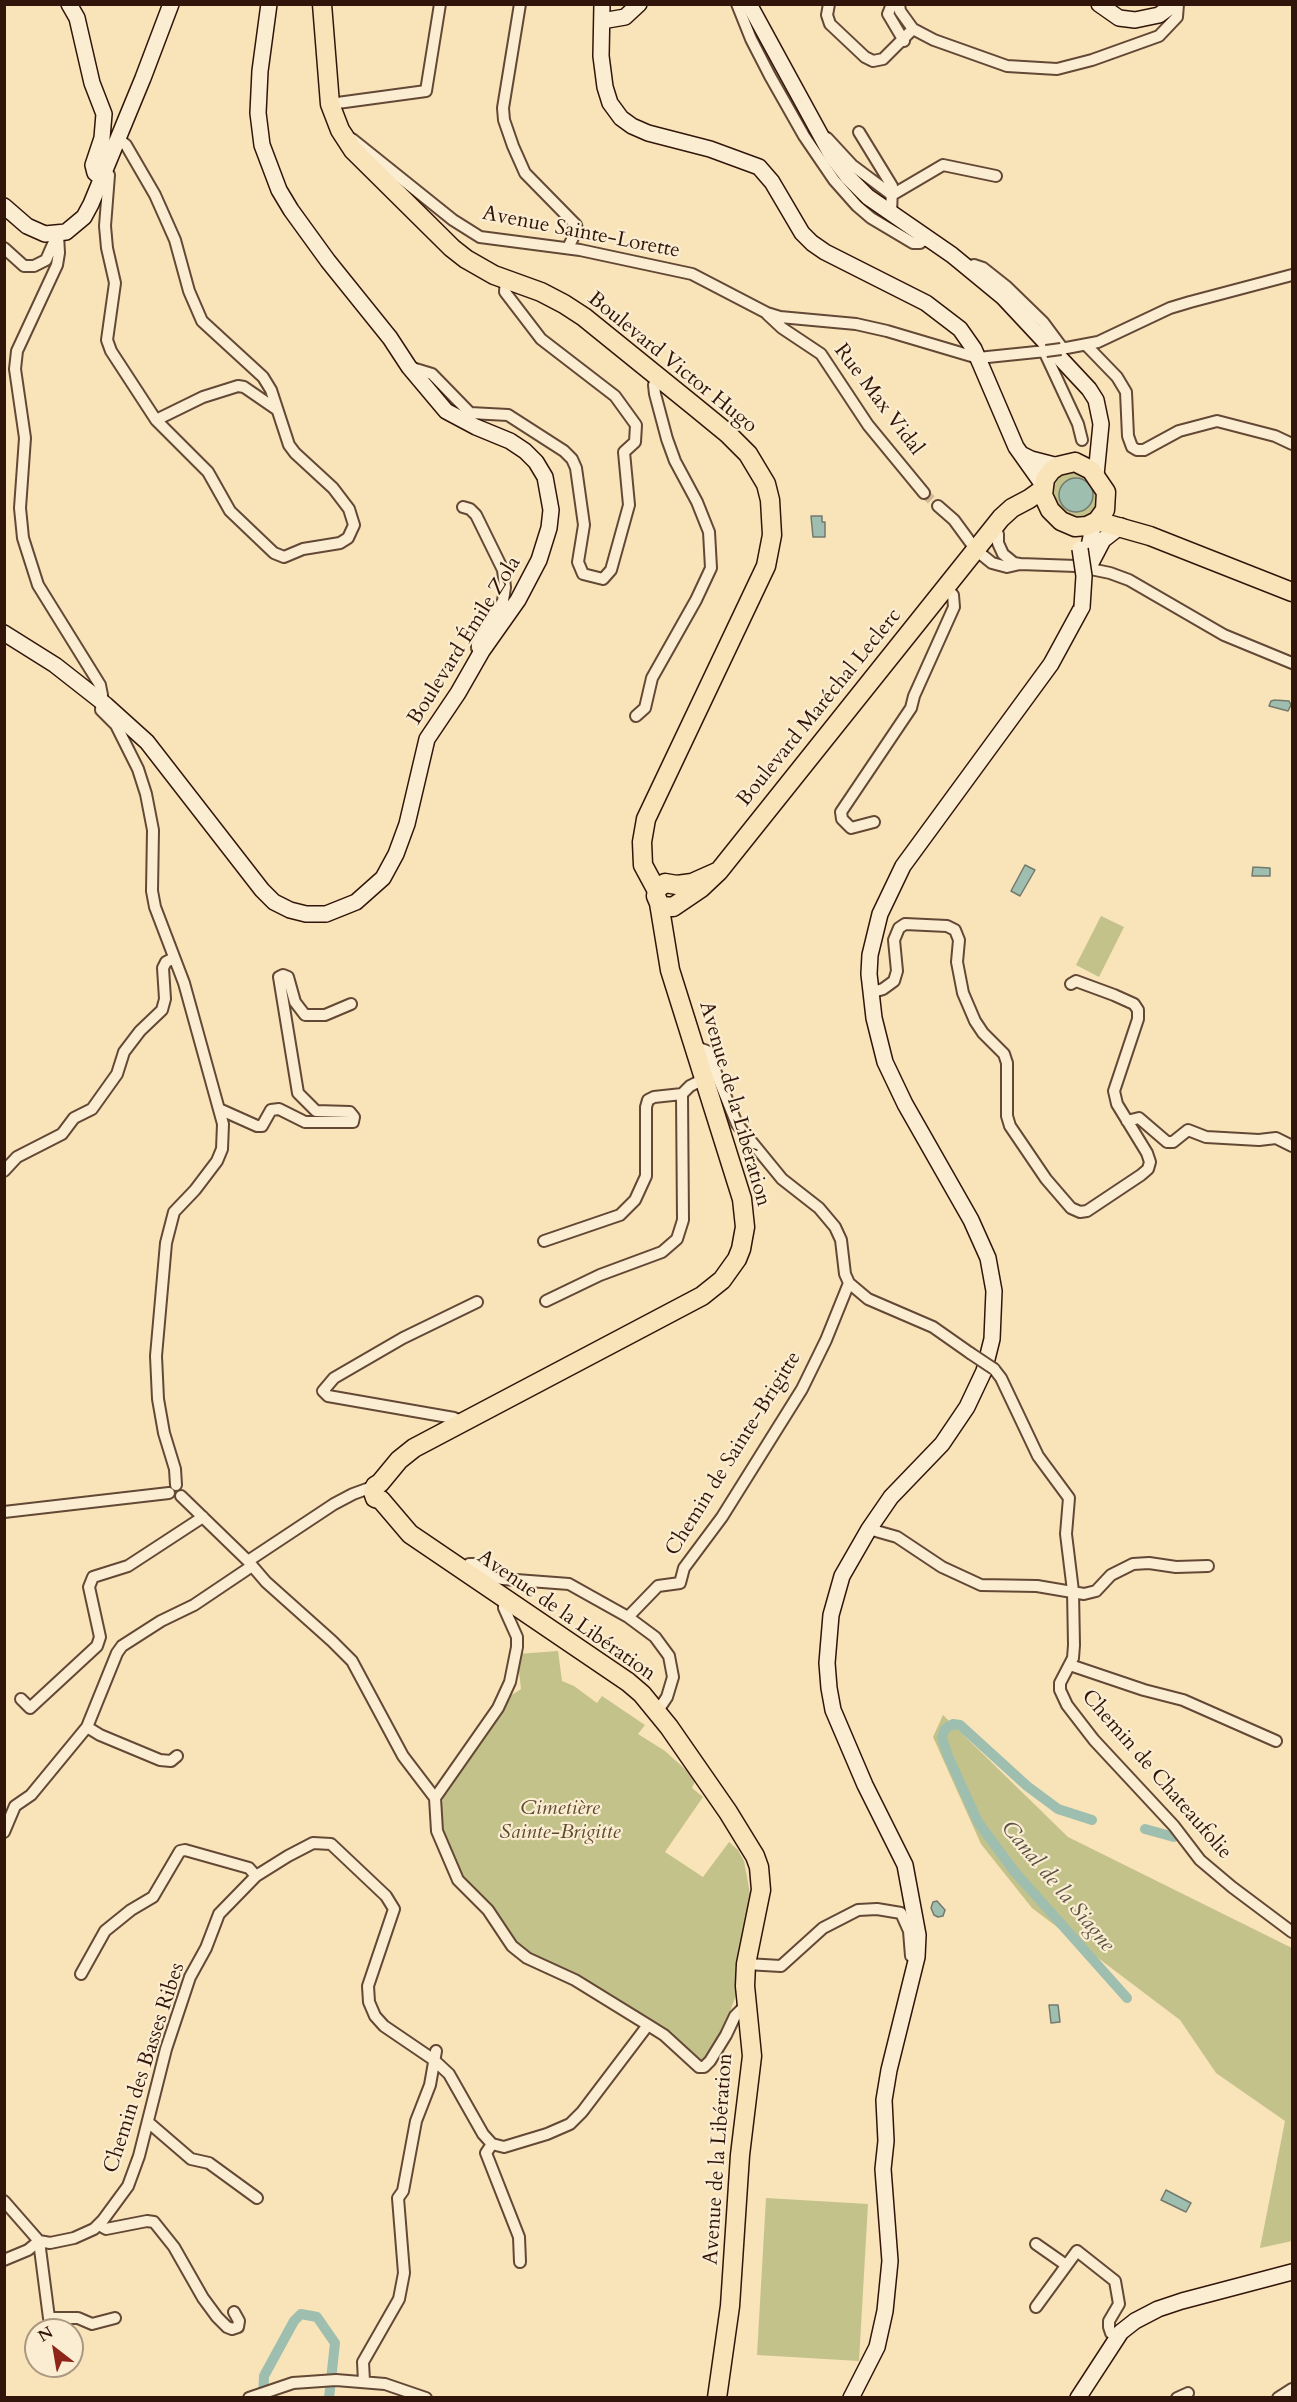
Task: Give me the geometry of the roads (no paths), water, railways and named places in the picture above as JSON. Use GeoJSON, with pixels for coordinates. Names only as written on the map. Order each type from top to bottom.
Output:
{"type":"FeatureCollection","features":[{"type":"Feature","properties":{"kind":"main road"},"geometry":{"type":"LineString","coordinates":[[4,206],[15,218],[33,230],[45,234],[58,234],[72,228],[84,217],[171,4]]}},
{"type":"Feature","properties":{"kind":"main road","name":"Boulevard Émile Zola"},"geometry":{"type":"LineString","coordinates":[[4,633],[55,665],[154,750],[261,890],[274,902],[306,914],[326,914],[356,902],[383,878],[396,854],[407,824],[427,740],[482,651],[518,600],[539,560],[549,528],[551,510],[545,477],[536,462],[510,441],[460,420],[446,411],[291,210],[269,166],[262,145],[258,113],[260,71],[269,4]]}},
{"type":"Feature","properties":{"kind":"main road","name":"Boulevard Victor Hugo"},"geometry":{"type":"LineString","coordinates":[[322,4],[330,104],[340,130],[353,150],[452,248],[479,267],[541,292],[564,304],[584,317],[659,377],[727,433],[757,467],[766,484],[770,500],[772,535],[766,566],[646,819],[642,842],[670,895]]}},
{"type":"Feature","properties":{"kind":"main road"},"geometry":{"type":"LineString","coordinates":[[749,4],[832,156],[849,177],[868,197],[891,215],[968,267],[1003,297],[1089,389],[1100,411],[1101,424],[1096,475]]}},
{"type":"Feature","properties":{"kind":"main road"},"geometry":{"type":"LineString","coordinates":[[1099,4],[1119,18],[1135,20],[1159,15],[1176,4]]}},
{"type":"Feature","properties":{"kind":"main road"},"geometry":{"type":"LineString","coordinates":[[70,6],[77,18],[92,83],[104,114],[102,138],[93,165],[95,173],[103,174]]}},
{"type":"Feature","properties":{"kind":"main road"},"geometry":{"type":"LineString","coordinates":[[633,7],[620,18],[602,11],[601,56],[605,87],[610,103],[621,118],[648,133],[710,149],[759,167],[772,182],[798,228],[812,243],[825,252],[926,303],[960,329],[978,358],[1016,447],[1043,487]]}},
{"type":"Feature","properties":{"kind":"main road"},"geometry":{"type":"LineString","coordinates":[[1090,551],[1069,525],[1050,510],[1043,495],[1043,487],[1047,476],[1086,454],[1098,439]]}},
{"type":"Feature","properties":{"kind":"main road"},"geometry":{"type":"LineString","coordinates":[[1023,455],[1031,459],[1087,467],[1096,475],[1117,512],[1150,536]]}},
{"type":"Feature","properties":{"kind":"main road","name":"Boulevard Maréchal Leclerc"},"geometry":{"type":"LineString","coordinates":[[978,552],[1006,512],[1043,487]]}},
{"type":"Feature","properties":{"kind":"main road"},"geometry":{"type":"LineString","coordinates":[[851,2397],[877,2348],[885,2311],[890,2261],[883,2169],[886,2141],[885,2100],[889,2070],[913,1972],[918,1935],[905,1865],[865,1785],[834,1710],[827,1663],[831,1616],[842,1576],[869,1528],[891,1497],[942,1444],[967,1407],[984,1371],[992,1339],[994,1291],[988,1258],[971,1220],[905,1104],[885,1062],[870,993],[870,955],[873,934],[880,914],[908,857],[1051,664],[1082,607],[1090,584],[1090,551],[1095,522],[1105,510],[1107,498]]}},
{"type":"Feature","properties":{"kind":"main road","name":"Boulevard Maréchal Leclerc"},"geometry":{"type":"LineString","coordinates":[[670,895],[701,888],[719,871],[952,581],[978,552],[1008,523],[1025,511],[1050,510]]}},
{"type":"Feature","properties":{"kind":"main road"},"geometry":{"type":"LineString","coordinates":[[1069,525],[1081,527],[1095,522],[1121,526],[1293,592]]}},
{"type":"Feature","properties":{"kind":"main road"},"geometry":{"type":"LineString","coordinates":[[1090,551],[1121,526]]}},
{"type":"Feature","properties":{"kind":"main road","name":"Avenue de la Libération"},"geometry":{"type":"LineString","coordinates":[[670,895],[666,954],[706,1078],[746,1216],[741,1249],[731,1270],[712,1290],[702,1296],[414,1448],[394,1466],[380,1494],[410,1534],[628,1682],[657,1712],[728,1812],[747,1842],[759,1867],[760,1902],[746,1964],[746,2005],[752,2056],[740,2155],[730,2306],[717,2397]]}},
{"type":"Feature","properties":{"kind":"main road"},"geometry":{"type":"LineString","coordinates":[[1078,2397],[1120,2335],[1136,2321],[1158,2309],[1182,2301],[1293,2272]]}},
{"type":"Feature","properties":{"kind":"street"},"geometry":{"type":"LineString","coordinates":[[330,104],[426,91],[440,4]]}},
{"type":"Feature","properties":{"kind":"street"},"geometry":{"type":"LineString","coordinates":[[520,4],[503,108],[504,120],[525,173],[576,225],[577,229],[568,248]]}},
{"type":"Feature","properties":{"kind":"street"},"geometry":{"type":"LineString","coordinates":[[737,4],[751,39],[770,76],[804,136],[834,180],[871,218],[913,243],[920,243],[927,238]]}},
{"type":"Feature","properties":{"kind":"street"},"geometry":{"type":"LineString","coordinates":[[829,4],[827,15],[830,24],[865,57],[873,61],[883,59],[913,29]]}},
{"type":"Feature","properties":{"kind":"street"},"geometry":{"type":"LineString","coordinates":[[892,4],[888,14],[903,40]]}},
{"type":"Feature","properties":{"kind":"street"},"geometry":{"type":"LineString","coordinates":[[899,4],[900,11],[913,29],[934,40],[1007,66],[1057,69],[1092,60],[1159,36],[1177,17],[1176,4]]}},
{"type":"Feature","properties":{"kind":"street"},"geometry":{"type":"LineString","coordinates":[[816,127],[852,165],[892,195]]}},
{"type":"Feature","properties":{"kind":"street","name":"Avenue Sainte-Lorette"},"geometry":{"type":"LineString","coordinates":[[340,130],[453,220],[480,237],[568,248],[692,274],[767,314],[877,328],[978,358]]}},
{"type":"Feature","properties":{"kind":"street"},"geometry":{"type":"LineString","coordinates":[[859,132],[892,186],[891,215]]}},
{"type":"Feature","properties":{"kind":"street"},"geometry":{"type":"LineString","coordinates":[[103,174],[109,174],[105,226],[107,248],[115,283],[107,340],[111,351],[156,420],[208,471],[230,511],[279,556],[288,556],[315,546],[340,543],[348,538],[354,525],[348,509],[333,488],[289,446],[271,390],[263,377],[202,321],[189,291],[175,240],[155,195],[126,145],[117,138]]}},
{"type":"Feature","properties":{"kind":"street"},"geometry":{"type":"LineString","coordinates":[[892,195],[943,165],[996,176]]}},
{"type":"Feature","properties":{"kind":"street"},"geometry":{"type":"LineString","coordinates":[[4,248],[24,266],[34,266],[46,260],[58,234]]}},
{"type":"Feature","properties":{"kind":"street"},"geometry":{"type":"LineString","coordinates":[[58,234],[57,265],[17,351],[15,369],[25,438],[21,518],[23,538],[38,585],[100,685],[101,710],[123,736],[138,769],[153,830],[152,891],[155,907],[184,983],[219,1109],[223,1136],[220,1155],[202,1182],[174,1212],[166,1243],[156,1356],[159,1414],[175,1469],[173,1498],[181,1496],[250,1563],[275,1591],[352,1661],[404,1756],[435,1798],[437,1831],[458,1880],[488,1910],[512,1946],[526,1958],[575,1980],[664,2035],[699,2067],[704,2067],[726,2035],[735,2016],[746,2005]]}},
{"type":"Feature","properties":{"kind":"street"},"geometry":{"type":"LineString","coordinates":[[968,267],[974,265],[983,268],[1007,287],[1043,322],[1062,349]]}},
{"type":"Feature","properties":{"kind":"street"},"geometry":{"type":"LineString","coordinates":[[978,358],[1087,346],[1170,308],[1293,274]]}},
{"type":"Feature","properties":{"kind":"street"},"geometry":{"type":"LineString","coordinates":[[410,367],[432,374],[470,413],[508,415],[564,451],[572,459],[576,468],[584,525],[578,562],[584,574],[603,579],[611,570],[629,505],[624,452],[634,442],[636,424],[615,396],[541,339],[505,292],[506,279]]}},
{"type":"Feature","properties":{"kind":"street","name":"Rue Max Vidal"},"geometry":{"type":"LineString","coordinates":[[767,314],[782,328],[821,354],[868,425],[924,493]]}},
{"type":"Feature","properties":{"kind":"street"},"geometry":{"type":"LineString","coordinates":[[1087,346],[1117,377],[1126,392],[1128,436],[1132,447],[1137,450],[1144,450],[1179,431],[1217,422],[1275,436],[1293,444]]}},
{"type":"Feature","properties":{"kind":"street"},"geometry":{"type":"LineString","coordinates":[[1043,352],[1078,424],[1082,440]]}},
{"type":"Feature","properties":{"kind":"street"},"geometry":{"type":"LineString","coordinates":[[636,716],[645,708],[652,678],[696,600],[711,568],[709,532],[697,502],[675,461],[664,427],[654,385],[659,377]]}},
{"type":"Feature","properties":{"kind":"street"},"geometry":{"type":"LineString","coordinates":[[156,420],[203,397],[238,386],[244,387],[276,409]]}},
{"type":"Feature","properties":{"kind":"street"},"geometry":{"type":"LineString","coordinates":[[938,506],[954,520],[978,552],[999,566],[1020,564]]}},
{"type":"Feature","properties":{"kind":"street"},"geometry":{"type":"LineString","coordinates":[[463,507],[470,509],[476,515],[503,570],[505,587],[503,601],[477,644],[477,648],[482,651]]}},
{"type":"Feature","properties":{"kind":"street"},"geometry":{"type":"LineString","coordinates":[[998,534],[998,543],[1003,554],[1014,563],[1076,566],[1110,573],[1129,580],[1224,635],[1293,663]]}},
{"type":"Feature","properties":{"kind":"street"},"geometry":{"type":"LineString","coordinates":[[874,822],[851,828],[842,819],[841,812],[911,708],[914,696],[954,607],[952,581]]}},
{"type":"Feature","properties":{"kind":"street"},"geometry":{"type":"LineString","coordinates":[[870,993],[883,989],[894,981],[897,971],[894,940],[899,928],[905,924],[947,926],[955,930],[959,940],[957,962],[963,993],[975,1022],[1004,1054],[1007,1064],[1007,1116],[1010,1126],[1046,1179],[1071,1208],[1080,1212],[1087,1210],[1148,1169],[1150,1162],[1147,1153],[1117,1104],[1114,1091],[1138,1019],[1138,1010],[1134,1004],[1114,995],[1076,981],[1071,984]]}},
{"type":"Feature","properties":{"kind":"street"},"geometry":{"type":"LineString","coordinates":[[4,1171],[17,1157],[62,1134],[74,1118],[92,1109],[117,1074],[124,1052],[140,1031],[162,1010],[165,999],[163,968],[166,962],[174,958]]}},
{"type":"Feature","properties":{"kind":"street"},"geometry":{"type":"LineString","coordinates":[[219,1109],[257,1126],[262,1126],[271,1110],[279,1109],[305,1122],[353,1122],[354,1117],[350,1112],[316,1111],[298,1093],[279,977],[283,975],[288,977],[295,1002],[305,1015],[325,1015],[351,1004]]}},
{"type":"Feature","properties":{"kind":"street"},"geometry":{"type":"LineString","coordinates":[[696,1047],[707,1051],[737,1124],[782,1179],[819,1208],[836,1227],[841,1240],[845,1274],[849,1282]]}},
{"type":"Feature","properties":{"kind":"street"},"geometry":{"type":"LineString","coordinates":[[544,1241],[620,1215],[635,1200],[646,1176],[646,1107],[648,1100],[654,1096],[682,1094],[690,1086],[706,1078]]}},
{"type":"Feature","properties":{"kind":"street"},"geometry":{"type":"LineString","coordinates":[[546,1301],[600,1275],[662,1252],[677,1239],[683,1220],[682,1094]]}},
{"type":"Feature","properties":{"kind":"street"},"geometry":{"type":"LineString","coordinates":[[1127,1121],[1139,1118],[1167,1142],[1173,1142],[1188,1130],[1206,1137],[1259,1140],[1276,1138],[1293,1146]]}},
{"type":"Feature","properties":{"kind":"street","name":"Chemin de Chateaufolie"},"geometry":{"type":"LineString","coordinates":[[849,1282],[868,1299],[933,1327],[1001,1377],[1038,1456],[1069,1498],[1065,1534],[1073,1591],[1074,1645],[1070,1665],[1060,1683],[1060,1690],[1067,1705],[1095,1740],[1174,1826],[1200,1860],[1226,1883],[1293,1932]]}},
{"type":"Feature","properties":{"kind":"street","name":"Chemin de Sainte-Brigitte"},"geometry":{"type":"LineString","coordinates":[[628,1617],[658,1586],[680,1583],[684,1568],[722,1517],[802,1389],[826,1340],[849,1282]]}},
{"type":"Feature","properties":{"kind":"street"},"geometry":{"type":"LineString","coordinates":[[463,1422],[454,1418],[327,1396],[323,1391],[326,1384],[344,1372],[404,1338],[477,1302]]}},
{"type":"Feature","properties":{"kind":"street"},"geometry":{"type":"LineString","coordinates":[[4,1512],[172,1489]]}},
{"type":"Feature","properties":{"kind":"street"},"geometry":{"type":"LineString","coordinates":[[4,1832],[15,1806],[31,1795],[87,1727],[117,1653],[122,1646],[161,1621],[194,1605],[334,1504],[380,1494]]}},
{"type":"Feature","properties":{"kind":"street"},"geometry":{"type":"LineString","coordinates":[[21,1699],[30,1708],[97,1646],[100,1637],[88,1587],[93,1577],[128,1566],[203,1517]]}},
{"type":"Feature","properties":{"kind":"street"},"geometry":{"type":"LineString","coordinates":[[869,1528],[897,1537],[942,1567],[981,1585],[1037,1586],[1084,1594],[1096,1591],[1111,1575],[1133,1564],[1149,1563],[1176,1567],[1208,1566]]}},
{"type":"Feature","properties":{"kind":"street"},"geometry":{"type":"LineString","coordinates":[[464,1571],[469,1564],[474,1564],[491,1577],[569,1584],[628,1617],[655,1637],[669,1656],[673,1677],[667,1697],[657,1712]]}},
{"type":"Feature","properties":{"kind":"street"},"geometry":{"type":"LineString","coordinates":[[435,1798],[498,1708],[510,1682],[518,1647],[517,1637],[504,1608],[504,1598]]}},
{"type":"Feature","properties":{"kind":"street"},"geometry":{"type":"LineString","coordinates":[[1070,1665],[1144,1690],[1183,1700],[1276,1741]]}},
{"type":"Feature","properties":{"kind":"street"},"geometry":{"type":"LineString","coordinates":[[87,1727],[100,1735],[160,1760],[171,1761],[177,1756]]}},
{"type":"Feature","properties":{"kind":"street","name":"Chemin des Basses Ribes"},"geometry":{"type":"LineString","coordinates":[[39,2241],[51,2243],[74,2238],[99,2225],[128,2186],[139,2156],[167,2048],[190,1977],[206,1948],[219,1914],[256,1876],[313,1843],[331,1844],[386,1896],[394,1909],[368,1986],[369,2002],[375,2016],[384,2026],[435,2055],[449,2074],[483,2134],[492,2144]]}},
{"type":"Feature","properties":{"kind":"street"},"geometry":{"type":"LineString","coordinates":[[81,1974],[105,1931],[131,1910],[153,1897],[180,1851],[185,1850],[249,1868],[256,1876]]}},
{"type":"Feature","properties":{"kind":"street"},"geometry":{"type":"LineString","coordinates":[[746,1964],[781,1966],[823,1928],[858,1910],[878,1909],[901,1913],[909,1931],[913,1972]]}},
{"type":"Feature","properties":{"kind":"street"},"geometry":{"type":"LineString","coordinates":[[520,2262],[519,2237],[486,2153],[492,2144],[504,2147],[570,2124],[582,2112],[648,2025]]}},
{"type":"Feature","properties":{"kind":"street"},"geometry":{"type":"LineString","coordinates":[[359,2381],[363,2362],[399,2299],[404,2273],[398,2198],[403,2192],[416,2121],[430,2085],[435,2055]]}},
{"type":"Feature","properties":{"kind":"street"},"geometry":{"type":"LineString","coordinates":[[148,2122],[191,2159],[209,2163],[257,2198]]}},
{"type":"Feature","properties":{"kind":"street"},"geometry":{"type":"LineString","coordinates":[[4,2201],[39,2241],[49,2318],[78,2318],[92,2324],[115,2318]]}},
{"type":"Feature","properties":{"kind":"street"},"geometry":{"type":"LineString","coordinates":[[99,2225],[106,2229],[147,2221],[154,2222],[174,2247],[195,2285],[217,2317],[232,2329],[238,2327],[239,2321],[234,2312]]}},
{"type":"Feature","properties":{"kind":"street"},"geometry":{"type":"LineString","coordinates":[[4,2260],[28,2250],[39,2241]]}},
{"type":"Feature","properties":{"kind":"street"},"geometry":{"type":"LineString","coordinates":[[1036,2244],[1066,2265]]}},
{"type":"Feature","properties":{"kind":"street"},"geometry":{"type":"LineString","coordinates":[[1036,2307],[1077,2251],[1115,2281],[1119,2304],[1109,2321],[1109,2327],[1111,2333],[1120,2335]]}},
{"type":"Feature","properties":{"kind":"street"},"geometry":{"type":"LineString","coordinates":[[249,2397],[293,2383],[359,2381],[385,2384],[426,2397]]}},
{"type":"Feature","properties":{"kind":"street"},"geometry":{"type":"LineString","coordinates":[[1278,2397],[1293,2389]]}},
{"type":"Feature","properties":{"kind":"street"},"geometry":{"type":"LineString","coordinates":[[1177,2397],[1188,2393]]}},
{"type":"Feature","properties":{"kind":"waterway","name":"Canal de la Siagne"},"geometry":{"type":"LineString","coordinates":[[1092,1820],[1058,1809],[1027,1786],[960,1725],[953,1724],[945,1729],[942,1738],[948,1756],[978,1822],[1014,1871],[1127,1998]]}},
{"type":"Feature","properties":{"kind":"waterway","name":"Canal de la Siagne"},"geometry":{"type":"LineString","coordinates":[[1145,1829],[1174,1837]]}},
{"type":"Feature","properties":{"kind":"waterway","name":"Canal de la Siagne"},"geometry":{"type":"LineString","coordinates":[[263,2398],[264,2376],[294,2321],[301,2314],[317,2317],[335,2343],[329,2398]]}},
{"type":"Feature","properties":{"kind":"tunnel"},"geometry":{"type":"LineString","coordinates":[[924,493],[938,506]]}},
{"type":"Feature","properties":{"kind":"park label","name":"Cimetière Sainte-Brigitte"},"geometry":{"type":"Point","coordinates":[560,1821]}}]}
